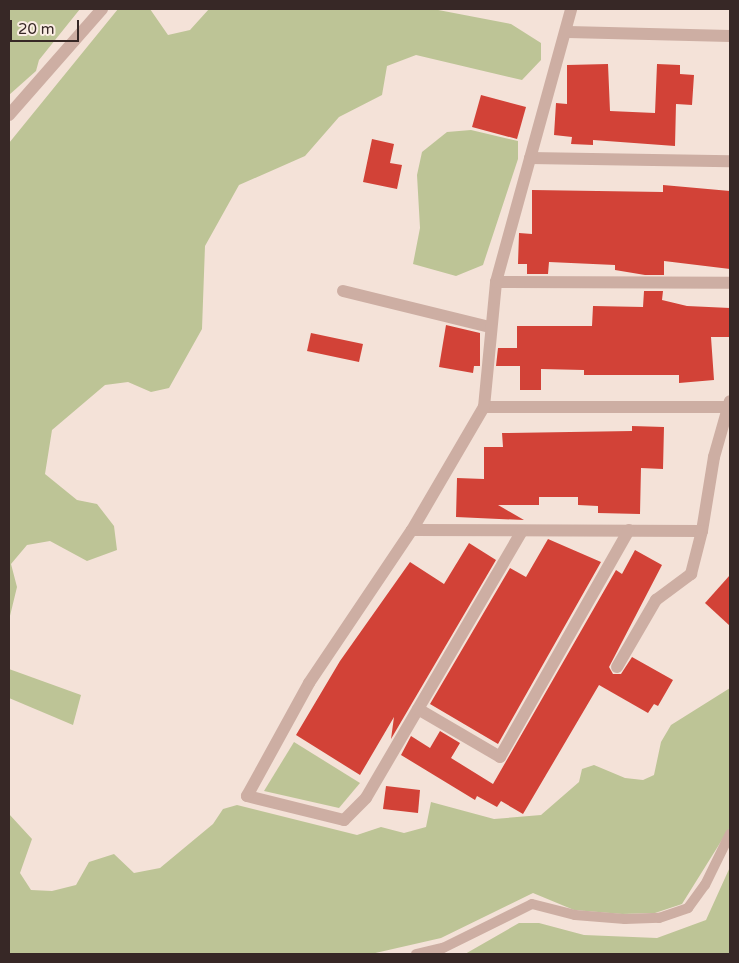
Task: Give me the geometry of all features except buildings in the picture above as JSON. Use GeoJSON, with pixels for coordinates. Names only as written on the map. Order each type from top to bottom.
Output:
{"type":"FeatureCollection","features":[{"type":"Feature","properties":{"kind":"street"},"geometry":{"type":"LineString","coordinates":[[9,115],[102,9]]}},
{"type":"Feature","properties":{"kind":"street"},"geometry":{"type":"LineString","coordinates":[[522,531],[366,798],[344,820],[247,796],[309,683],[412,530],[484,407],[490,327],[496,282],[530,158],[568,32],[571,9]]}},
{"type":"Feature","properties":{"kind":"street"},"geometry":{"type":"LineString","coordinates":[[568,32],[730,36]]}},
{"type":"Feature","properties":{"kind":"street"},"geometry":{"type":"LineString","coordinates":[[530,158],[730,161]]}},
{"type":"Feature","properties":{"kind":"street"},"geometry":{"type":"LineString","coordinates":[[496,282],[730,283]]}},
{"type":"Feature","properties":{"kind":"street"},"geometry":{"type":"LineString","coordinates":[[343,290],[490,327]]}},
{"type":"Feature","properties":{"kind":"street"},"geometry":{"type":"LineString","coordinates":[[484,407],[729,404],[691,574],[656,600],[617,667]]}},
{"type":"Feature","properties":{"kind":"street"},"geometry":{"type":"LineString","coordinates":[[412,530],[702,531]]}},
{"type":"Feature","properties":{"kind":"street"},"geometry":{"type":"LineString","coordinates":[[418,709],[500,757],[629,530]]}},
{"type":"Feature","properties":{"kind":"lane"},"geometry":{"type":"LineString","coordinates":[[416,954],[443,948],[532,904],[575,915],[625,919],[659,918],[688,908],[706,885],[730,834]]}},
{"type":"Feature","properties":{"kind":"green space"},"geometry":{"type":"Polygon","coordinates":[[[9,9],[80,9],[39,60],[36,71],[9,95],[9,9]]]}},
{"type":"Feature","properties":{"kind":"green space"},"geometry":{"type":"Polygon","coordinates":[[[118,9],[150,9],[168,35],[190,30],[209,9],[433,9],[511,24],[541,43],[541,60],[522,80],[416,55],[387,66],[382,95],[339,117],[305,156],[239,185],[205,246],[202,329],[169,388],[151,392],[128,382],[105,385],[52,430],[45,474],[77,500],[97,504],[114,526],[117,550],[87,561],[50,541],[27,545],[11,564],[17,587],[9,620],[9,143],[118,9]]]}},
{"type":"Feature","properties":{"kind":"green space"},"geometry":{"type":"Polygon","coordinates":[[[471,130],[518,141],[518,159],[483,265],[456,276],[413,264],[420,228],[417,175],[422,152],[447,132],[471,130]]]}},
{"type":"Feature","properties":{"kind":"green space"},"geometry":{"type":"Polygon","coordinates":[[[9,669],[81,695],[73,725],[9,698],[9,669]]]}},
{"type":"Feature","properties":{"kind":"green space"},"geometry":{"type":"Polygon","coordinates":[[[730,688],[730,827],[682,904],[655,913],[622,914],[574,910],[533,893],[441,938],[371,954],[9,954],[9,814],[32,839],[20,873],[31,890],[52,891],[76,885],[89,862],[114,854],[134,873],[160,868],[213,824],[223,809],[237,805],[357,835],[381,827],[404,833],[426,827],[431,802],[494,819],[541,815],[579,782],[582,769],[594,765],[625,778],[643,780],[654,775],[661,742],[671,725],[730,688]]]}},
{"type":"Feature","properties":{"kind":"green space"},"geometry":{"type":"Polygon","coordinates":[[[294,742],[360,783],[339,808],[264,791],[294,742]]]}},
{"type":"Feature","properties":{"kind":"green space"},"geometry":{"type":"Polygon","coordinates":[[[730,867],[730,954],[465,954],[519,923],[539,923],[584,935],[657,938],[706,920],[730,867]]]}}]}
